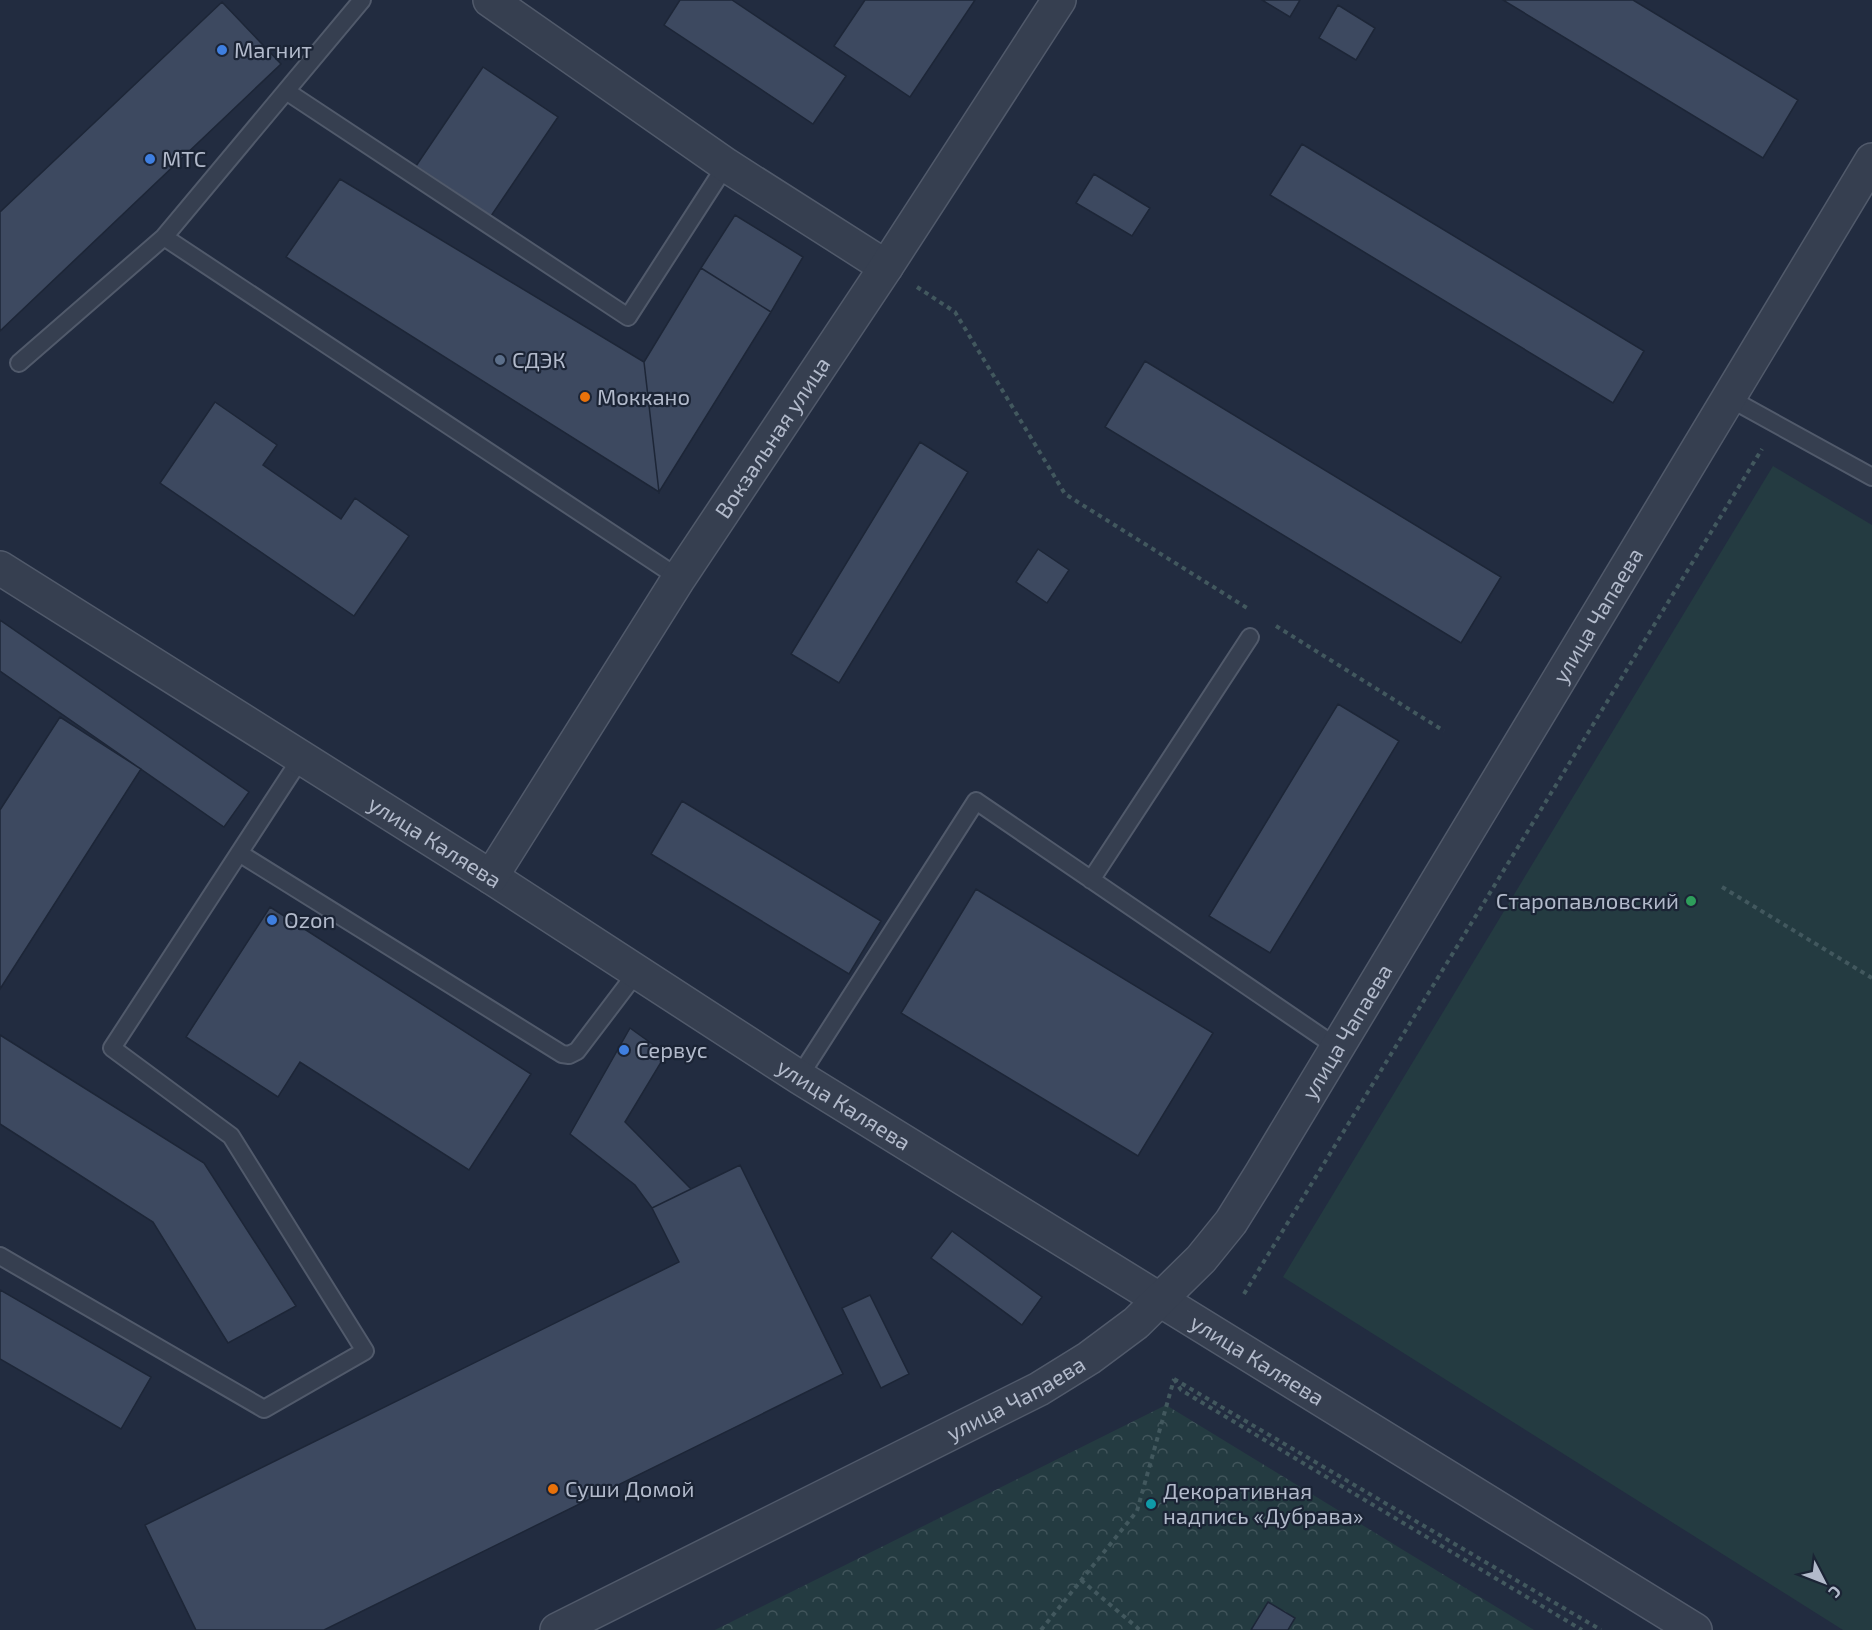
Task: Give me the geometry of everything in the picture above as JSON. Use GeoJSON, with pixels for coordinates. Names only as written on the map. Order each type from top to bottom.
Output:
{"type":"FeatureCollection","features":[{"type":"Feature","properties":{"kind":"street"},"geometry":{"type":"LineString","coordinates":[[490,0],[726,165],[886,267]]}},
{"type":"Feature","properties":{"kind":"street","name":"Вокзальная улица"},"geometry":{"type":"LineString","coordinates":[[491,877],[679,578],[886,267],[1059,0]]}},
{"type":"Feature","properties":{"kind":"street","name":"улица Чапаева"},"geometry":{"type":"LineString","coordinates":[[557,1630],[1040,1389],[1117,1337],[1161,1300],[1201,1259],[1231,1222],[1338,1048],[1872,160]]}},
{"type":"Feature","properties":{"kind":"street","name":"улица Каляева"},"geometry":{"type":"LineString","coordinates":[[0,568],[491,877],[799,1077],[1695,1630]]}},
{"type":"Feature","properties":{"kind":"lane"},"geometry":{"type":"LineString","coordinates":[[19,363],[164,237],[362,0]]}},
{"type":"Feature","properties":{"kind":"lane"},"geometry":{"type":"LineString","coordinates":[[286,91],[628,317],[726,165]]}},
{"type":"Feature","properties":{"kind":"lane"},"geometry":{"type":"LineString","coordinates":[[164,237],[679,578]]}},
{"type":"Feature","properties":{"kind":"lane"},"geometry":{"type":"LineString","coordinates":[[1729,398],[1872,477]]}},
{"type":"Feature","properties":{"kind":"lane"},"geometry":{"type":"LineString","coordinates":[[1091,880],[1250,637]]}},
{"type":"Feature","properties":{"kind":"lane"},"geometry":{"type":"LineString","coordinates":[[0,1256],[264,1409],[365,1351],[231,1136],[112,1048],[301,758]]}},
{"type":"Feature","properties":{"kind":"lane"},"geometry":{"type":"LineString","coordinates":[[799,1077],[976,801],[1338,1048]]}},
{"type":"Feature","properties":{"kind":"lane"},"geometry":{"type":"LineString","coordinates":[[239,853],[562,1054],[569,1055],[577,1051],[637,972]]}},
{"type":"Feature","properties":{"kind":"path"},"geometry":{"type":"LineString","coordinates":[[886,267],[955,312],[1065,494],[1254,612]]}},
{"type":"Feature","properties":{"kind":"path"},"geometry":{"type":"LineString","coordinates":[[1244,1294],[1776,426]]}},
{"type":"Feature","properties":{"kind":"path"},"geometry":{"type":"LineString","coordinates":[[1274,625],[1444,730]]}},
{"type":"Feature","properties":{"kind":"path"},"geometry":{"type":"LineString","coordinates":[[1722,887],[1872,978]]}},
{"type":"Feature","properties":{"kind":"path"},"geometry":{"type":"LineString","coordinates":[[1041,1630],[1137,1511],[1174,1379]]}},
{"type":"Feature","properties":{"kind":"path"},"geometry":{"type":"LineString","coordinates":[[1174,1379],[1181,1390],[1582,1630]]}},
{"type":"Feature","properties":{"kind":"path"},"geometry":{"type":"LineString","coordinates":[[1174,1379],[1601,1630]]}},
{"type":"Feature","properties":{"kind":"path"},"geometry":{"type":"LineString","coordinates":[[1082,1580],[1140,1630]]}},
{"type":"Feature","properties":{"kind":"green space","name":"Старопавловский"},"geometry":{"type":"Polygon","coordinates":[[[1773,466],[1872,525],[1872,1630],[1843,1630],[1283,1277],[1773,466]]]}},
{"type":"Feature","properties":{"kind":"green space"},"geometry":{"type":"Polygon","coordinates":[[[1166,1405],[1534,1630],[715,1630],[1166,1405]]]}},
{"type":"Feature","properties":{"kind":"building"},"geometry":{"type":"Polygon","coordinates":[[[680,0],[732,0],[846,76],[813,124],[664,25],[680,0]]]}},
{"type":"Feature","properties":{"kind":"building"},"geometry":{"type":"Polygon","coordinates":[[[865,0],[975,0],[910,97],[834,46],[865,0]]]}},
{"type":"Feature","properties":{"kind":"building"},"geometry":{"type":"Polygon","coordinates":[[[1262,0],[1300,0],[1290,17],[1262,0]]]}},
{"type":"Feature","properties":{"kind":"building"},"geometry":{"type":"Polygon","coordinates":[[[1503,0],[1633,0],[1798,100],[1763,158],[1503,0]]]}},
{"type":"Feature","properties":{"kind":"building"},"geometry":{"type":"Polygon","coordinates":[[[222,2],[281,64],[0,331],[0,212],[222,2]]]}},
{"type":"Feature","properties":{"kind":"building"},"geometry":{"type":"Polygon","coordinates":[[[1338,5],[1375,28],[1356,60],[1319,38],[1338,5]]]}},
{"type":"Feature","properties":{"kind":"building"},"geometry":{"type":"Polygon","coordinates":[[[483,67],[558,117],[491,216],[416,166],[483,67]]]}},
{"type":"Feature","properties":{"kind":"building"},"geometry":{"type":"Polygon","coordinates":[[[1302,144],[1644,351],[1613,403],[1270,195],[1302,144]]]}},
{"type":"Feature","properties":{"kind":"building"},"geometry":{"type":"Polygon","coordinates":[[[1094,174],[1150,208],[1132,236],[1076,203],[1094,174]]]}},
{"type":"Feature","properties":{"kind":"building"},"geometry":{"type":"Polygon","coordinates":[[[340,179],[644,362],[659,492],[286,257],[340,179]]]}},
{"type":"Feature","properties":{"kind":"building"},"geometry":{"type":"Polygon","coordinates":[[[735,215],[803,257],[771,312],[701,268],[735,215]]]}},
{"type":"Feature","properties":{"kind":"building"},"geometry":{"type":"Polygon","coordinates":[[[701,268],[771,312],[659,492],[644,362],[701,268]]]}},
{"type":"Feature","properties":{"kind":"building"},"geometry":{"type":"Polygon","coordinates":[[[1145,361],[1501,577],[1461,643],[1105,427],[1145,361]]]}},
{"type":"Feature","properties":{"kind":"building"},"geometry":{"type":"Polygon","coordinates":[[[215,402],[277,445],[263,465],[341,519],[355,498],[409,536],[354,616],[160,483],[215,402]]]}},
{"type":"Feature","properties":{"kind":"building"},"geometry":{"type":"Polygon","coordinates":[[[920,442],[968,472],[839,683],[791,654],[920,442]]]}},
{"type":"Feature","properties":{"kind":"building"},"geometry":{"type":"Polygon","coordinates":[[[1038,549],[1069,570],[1047,603],[1016,582],[1038,549]]]}},
{"type":"Feature","properties":{"kind":"building"},"geometry":{"type":"Polygon","coordinates":[[[0,620],[249,792],[224,827],[0,671],[0,620]]]}},
{"type":"Feature","properties":{"kind":"building"},"geometry":{"type":"Polygon","coordinates":[[[1338,704],[1399,741],[1270,953],[1209,916],[1338,704]]]}},
{"type":"Feature","properties":{"kind":"building"},"geometry":{"type":"Polygon","coordinates":[[[60,717],[141,769],[0,989],[0,810],[60,717]]]}},
{"type":"Feature","properties":{"kind":"building"},"geometry":{"type":"Polygon","coordinates":[[[682,801],[881,921],[849,974],[651,854],[682,801]]]}},
{"type":"Feature","properties":{"kind":"building"},"geometry":{"type":"Polygon","coordinates":[[[976,889],[1213,1033],[1138,1156],[901,1013],[976,889]]]}},
{"type":"Feature","properties":{"kind":"building"},"geometry":{"type":"Polygon","coordinates":[[[270,907],[531,1074],[469,1170],[300,1062],[278,1097],[186,1037],[270,907]]]}},
{"type":"Feature","properties":{"kind":"building"},"geometry":{"type":"Polygon","coordinates":[[[630,1028],[666,1054],[625,1122],[691,1189],[652,1208],[635,1185],[570,1134],[630,1028]]]}},
{"type":"Feature","properties":{"kind":"building"},"geometry":{"type":"Polygon","coordinates":[[[0,1035],[204,1163],[296,1306],[228,1343],[153,1222],[0,1124],[0,1035]]]}},
{"type":"Feature","properties":{"kind":"building"},"geometry":{"type":"Polygon","coordinates":[[[740,1165],[843,1374],[324,1630],[196,1630],[145,1525],[679,1262],[652,1208],[740,1165]]]}},
{"type":"Feature","properties":{"kind":"building"},"geometry":{"type":"Polygon","coordinates":[[[952,1231],[1042,1297],[1022,1325],[931,1258],[952,1231]]]}},
{"type":"Feature","properties":{"kind":"building"},"geometry":{"type":"Polygon","coordinates":[[[0,1290],[151,1377],[121,1429],[0,1359],[0,1290]]]}},
{"type":"Feature","properties":{"kind":"building"},"geometry":{"type":"Polygon","coordinates":[[[870,1295],[909,1374],[881,1388],[842,1308],[870,1295]]]}},
{"type":"Feature","properties":{"kind":"building"},"geometry":{"type":"Polygon","coordinates":[[[1268,1602],[1295,1618],[1288,1630],[1251,1630],[1268,1602]]]}},
{"type":"Feature","properties":{"kind":"place","name":"Магнит"},"geometry":{"type":"Point","coordinates":[222,50]}},
{"type":"Feature","properties":{"kind":"place","name":"МТС"},"geometry":{"type":"Point","coordinates":[150,159]}},
{"type":"Feature","properties":{"kind":"place","name":"СДЭК"},"geometry":{"type":"Point","coordinates":[500,360]}},
{"type":"Feature","properties":{"kind":"place","name":"Моккано"},"geometry":{"type":"Point","coordinates":[585,397]}},
{"type":"Feature","properties":{"kind":"place","name":"Старопавловский"},"geometry":{"type":"Point","coordinates":[1691,901]}},
{"type":"Feature","properties":{"kind":"place","name":"Ozon"},"geometry":{"type":"Point","coordinates":[272,920]}},
{"type":"Feature","properties":{"kind":"place","name":"Сервус"},"geometry":{"type":"Point","coordinates":[624,1050]}},
{"type":"Feature","properties":{"kind":"place","name":"Суши Домой"},"geometry":{"type":"Point","coordinates":[553,1489]}},
{"type":"Feature","properties":{"kind":"place","name":"Декоративная надпись «Дубрава»"},"geometry":{"type":"Point","coordinates":[1151,1504]}}]}
